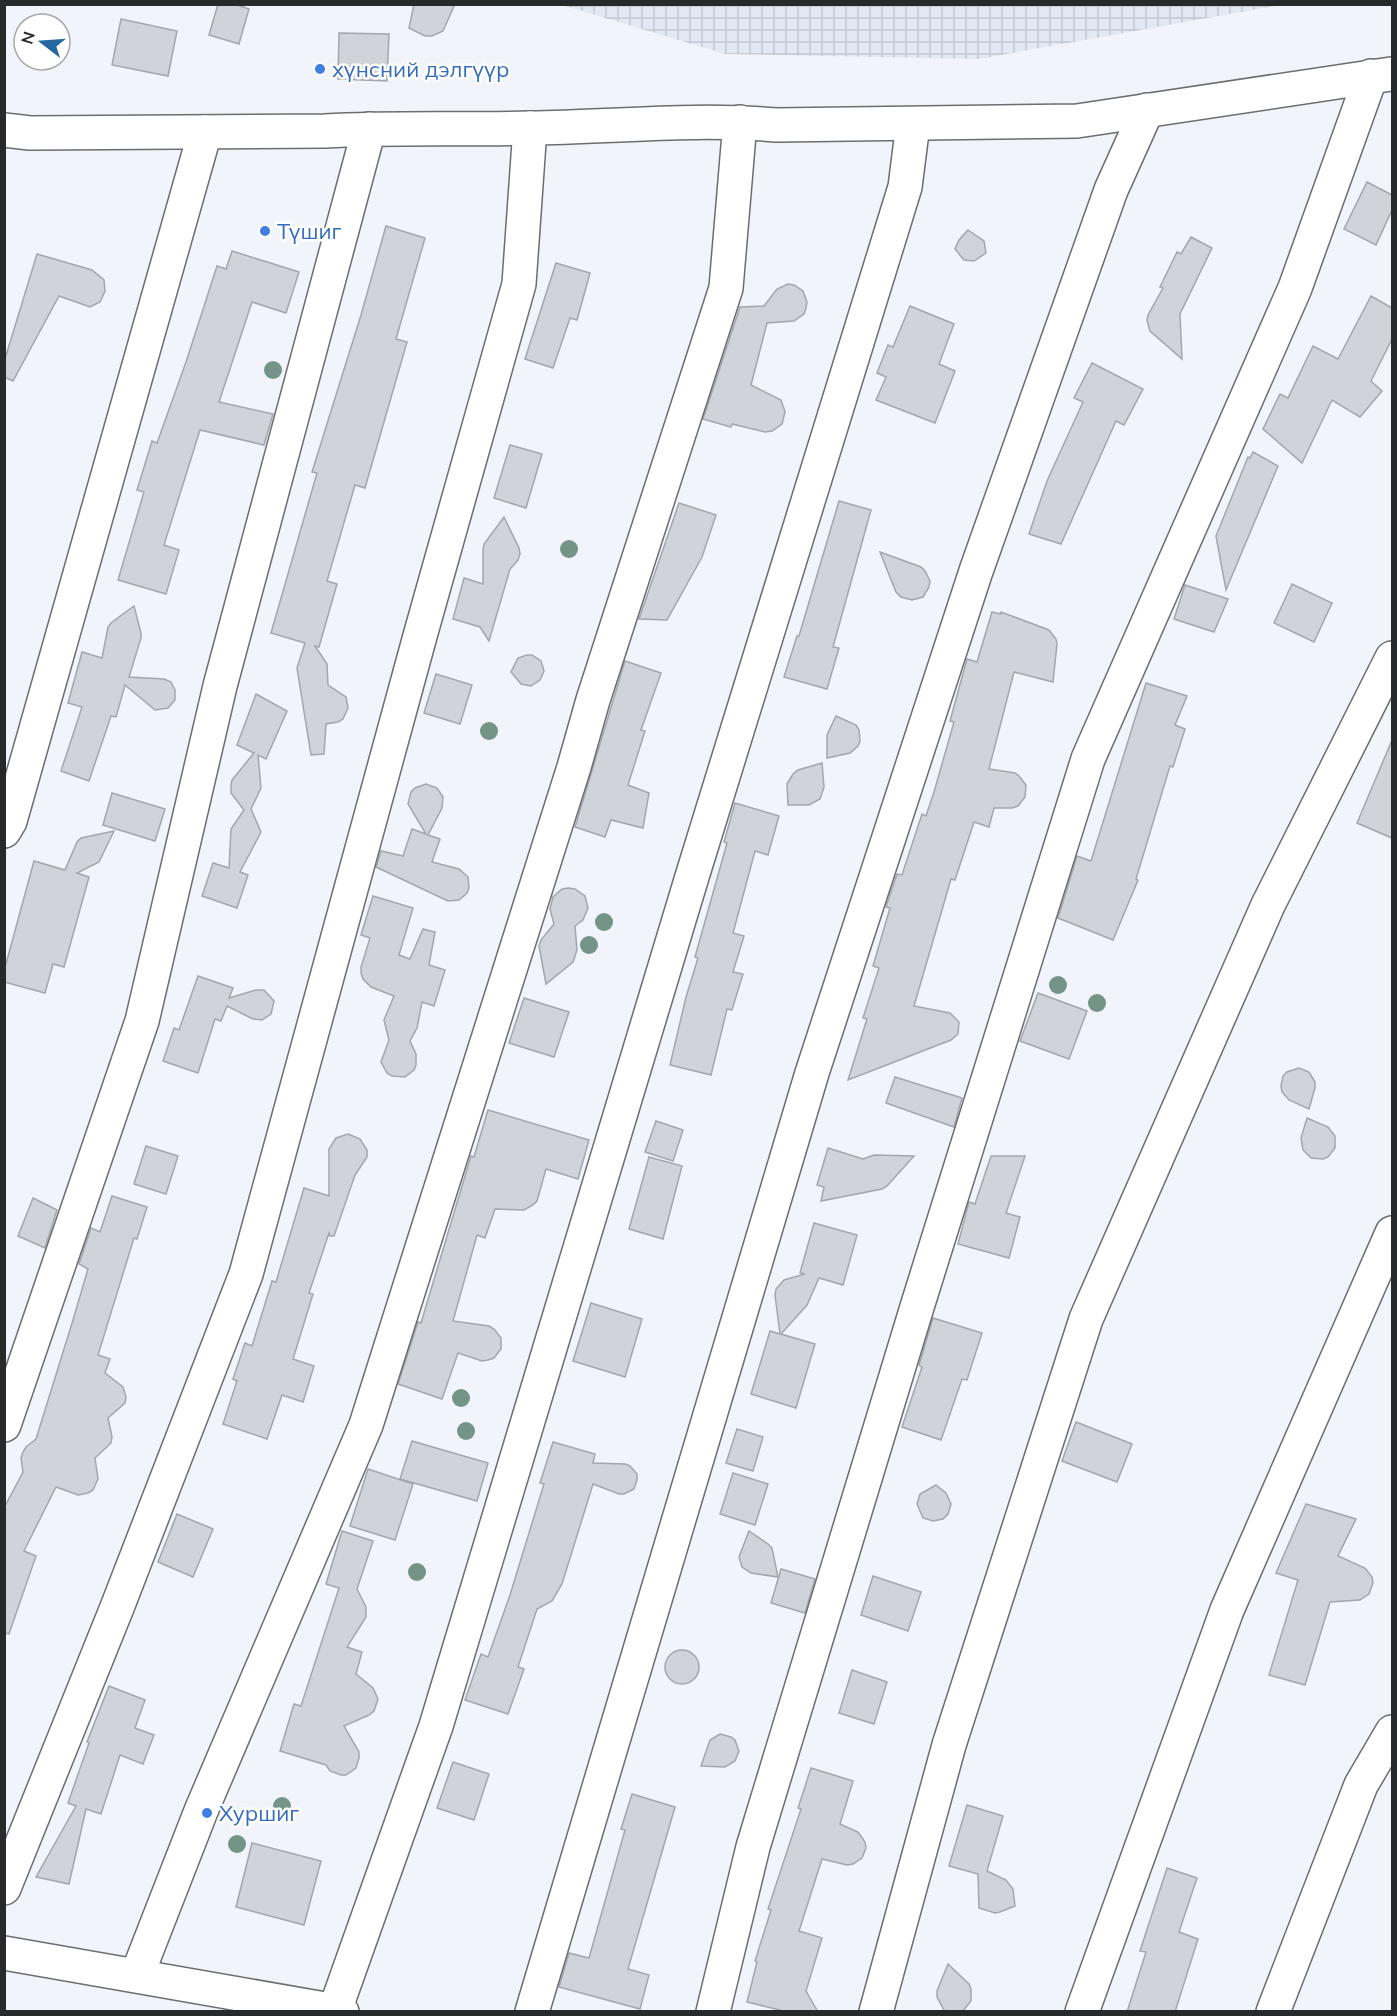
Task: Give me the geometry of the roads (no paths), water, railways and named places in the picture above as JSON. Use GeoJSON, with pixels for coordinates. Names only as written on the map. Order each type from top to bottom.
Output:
{"type":"FeatureCollection","features":[{"type":"Feature","properties":{"kind":"street"},"geometry":{"type":"LineString","coordinates":[[4,130],[30,133],[206,132],[530,129],[740,122],[776,125],[1077,121],[1382,75]]}},
{"type":"Feature","properties":{"kind":"street"},"geometry":{"type":"LineString","coordinates":[[713,2012],[756,1835],[1088,759],[1295,288],[1382,75]]}},
{"type":"Feature","properties":{"kind":"street"},"geometry":{"type":"LineString","coordinates":[[532,2012],[812,1073],[980,560],[1111,190],[1147,110]]}},
{"type":"Feature","properties":{"kind":"street"},"geometry":{"type":"LineString","coordinates":[[138,1976],[201,1811],[366,1425],[574,767],[593,700],[726,288],[740,122]]}},
{"type":"Feature","properties":{"kind":"street"},"geometry":{"type":"LineString","coordinates":[[4,1953],[338,2011],[436,1726],[694,868],[905,187],[913,124]]}},
{"type":"Feature","properties":{"kind":"street"},"geometry":{"type":"LineString","coordinates":[[4,1425],[142,1021],[220,686],[369,129]]}},
{"type":"Feature","properties":{"kind":"street"},"geometry":{"type":"LineString","coordinates":[[4,1888],[118,1605],[246,1274],[519,284],[530,129]]}},
{"type":"Feature","properties":{"kind":"street"},"geometry":{"type":"LineString","coordinates":[[4,831],[10,821],[17,798],[206,132]]}},
{"type":"Feature","properties":{"kind":"street"},"geometry":{"type":"LineString","coordinates":[[876,2012],[949,1745],[1086,1319],[1268,905],[1392,658]]}},
{"type":"Feature","properties":{"kind":"street"},"geometry":{"type":"LineString","coordinates":[[1082,2012],[1227,1610],[1392,1233]]}},
{"type":"Feature","properties":{"kind":"street"},"geometry":{"type":"LineString","coordinates":[[1273,2012],[1360,1785],[1392,1731]]}},
{"type":"Feature","properties":{"kind":"place","name":"хүнсний дэлгүүр"},"geometry":{"type":"Point","coordinates":[320,69]}},
{"type":"Feature","properties":{"kind":"place","name":"Түшиг"},"geometry":{"type":"Point","coordinates":[265,231]}},
{"type":"Feature","properties":{"kind":"place","name":"Хуршиг"},"geometry":{"type":"Point","coordinates":[207,1813]}}]}
